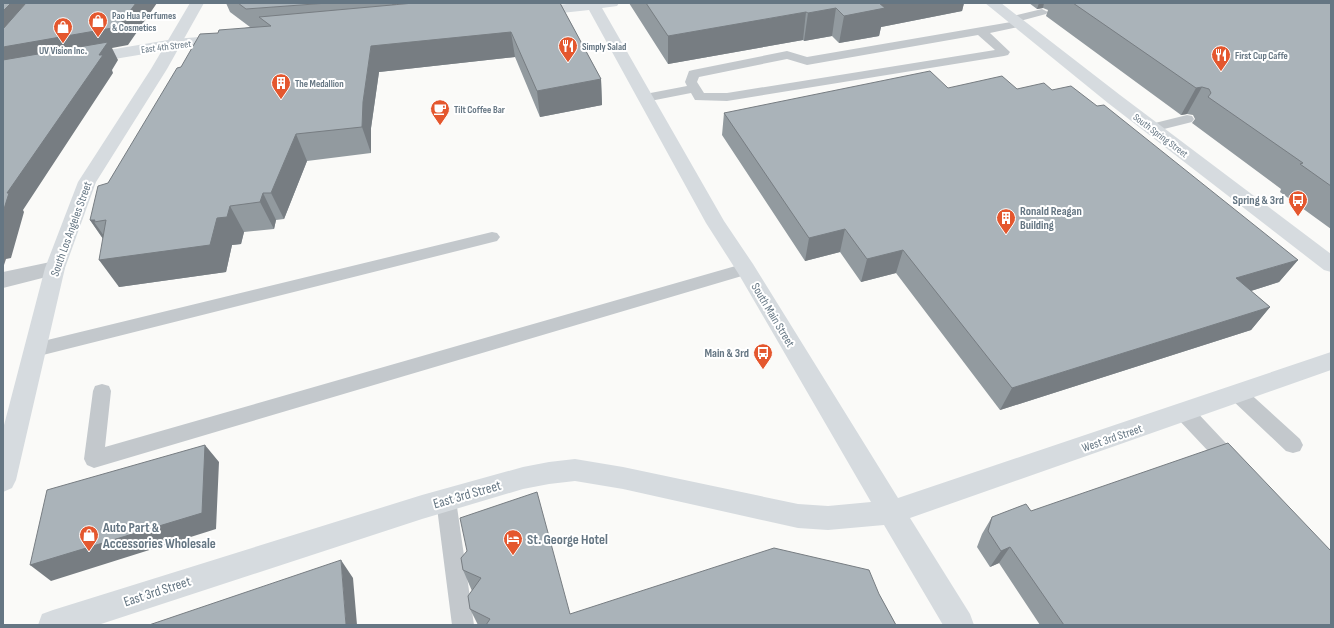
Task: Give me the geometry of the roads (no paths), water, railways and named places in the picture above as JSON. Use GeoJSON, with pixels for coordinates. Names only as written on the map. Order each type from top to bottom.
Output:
{"type":"FeatureCollection","features":[{"type":"Feature","properties":{"kind":"main road","name":"South Los Angeles Street"},"geometry":{"type":"LineString","coordinates":[[3,480],[55,268],[87,182],[174,44],[197,3]]}},
{"type":"Feature","properties":{"kind":"main road","name":"South Spring Street"},"geometry":{"type":"LineString","coordinates":[[993,3],[1152,128],[1331,265]]}},
{"type":"Feature","properties":{"kind":"main road"},"geometry":{"type":"LineString","coordinates":[[521,13],[599,4]]}},
{"type":"Feature","properties":{"kind":"main road","name":"South Main Street"},"geometry":{"type":"LineString","coordinates":[[599,4],[645,98],[716,223],[746,269],[959,625]]}},
{"type":"Feature","properties":{"kind":"main road","name":"East 4th Street"},"geometry":{"type":"LineString","coordinates":[[74,61],[174,44],[239,39]]}},
{"type":"Feature","properties":{"kind":"main road","name":"West 3rd Street"},"geometry":{"type":"LineString","coordinates":[[892,512],[1331,361]]}},
{"type":"Feature","properties":{"kind":"main road","name":"East 3rd Street"},"geometry":{"type":"LineString","coordinates":[[53,625],[446,500],[523,478],[549,473],[575,470],[623,478],[798,516],[828,518],[892,512]]}},
{"type":"Feature","properties":{"kind":"street"},"geometry":{"type":"LineString","coordinates":[[3,280],[55,268]]}},
{"type":"Feature","properties":{"kind":"lane"},"geometry":{"type":"LineString","coordinates":[[980,30],[1004,52],[727,97],[700,97],[696,88],[691,82],[693,74],[787,55],[807,61],[980,30],[1016,21],[1042,12]]}},
{"type":"Feature","properties":{"kind":"lane"},"geometry":{"type":"LineString","coordinates":[[807,61],[826,80]]}},
{"type":"Feature","properties":{"kind":"lane"},"geometry":{"type":"LineString","coordinates":[[645,98],[696,88]]}},
{"type":"Feature","properties":{"kind":"lane"},"geometry":{"type":"LineString","coordinates":[[1152,128],[1187,119]]}},
{"type":"Feature","properties":{"kind":"lane"},"geometry":{"type":"LineString","coordinates":[[35,350],[492,237]]}},
{"type":"Feature","properties":{"kind":"lane"},"geometry":{"type":"LineString","coordinates":[[102,390],[94,459],[310,394],[746,269]]}},
{"type":"Feature","properties":{"kind":"lane"},"geometry":{"type":"LineString","coordinates":[[1238,394],[1293,445]]}},
{"type":"Feature","properties":{"kind":"lane"},"geometry":{"type":"LineString","coordinates":[[1184,412],[1243,476]]}},
{"type":"Feature","properties":{"kind":"lane"},"geometry":{"type":"LineString","coordinates":[[446,500],[463,625]]}},
{"type":"Feature","properties":{"kind":"place","name":"Pao Hua Perfumes & Cosmetics"},"geometry":{"type":"Point","coordinates":[98,38]}},
{"type":"Feature","properties":{"kind":"place","name":"UV Vision Inc."},"geometry":{"type":"Point","coordinates":[63,44]}},
{"type":"Feature","properties":{"kind":"place","name":"Simply Salad"},"geometry":{"type":"Point","coordinates":[568,63]}},
{"type":"Feature","properties":{"kind":"place","name":"First Cup Caffe"},"geometry":{"type":"Point","coordinates":[1221,72]}},
{"type":"Feature","properties":{"kind":"place","name":"The Medallion"},"geometry":{"type":"Point","coordinates":[281,100]}},
{"type":"Feature","properties":{"kind":"place","name":"Tilt Coffee Bar"},"geometry":{"type":"Point","coordinates":[440,126]}},
{"type":"Feature","properties":{"kind":"place","name":"Spring & 3rd"},"geometry":{"type":"Point","coordinates":[1298,217]}},
{"type":"Feature","properties":{"kind":"place","name":"Ronald Reagan Building"},"geometry":{"type":"Point","coordinates":[1006,235]}},
{"type":"Feature","properties":{"kind":"place","name":"Main & 3rd"},"geometry":{"type":"Point","coordinates":[763,370]}},
{"type":"Feature","properties":{"kind":"place","name":"Auto Part & Accessories Wholesale"},"geometry":{"type":"Point","coordinates":[89,552]}},
{"type":"Feature","properties":{"kind":"place","name":"St. George Hotel"},"geometry":{"type":"Point","coordinates":[513,556]}}]}
